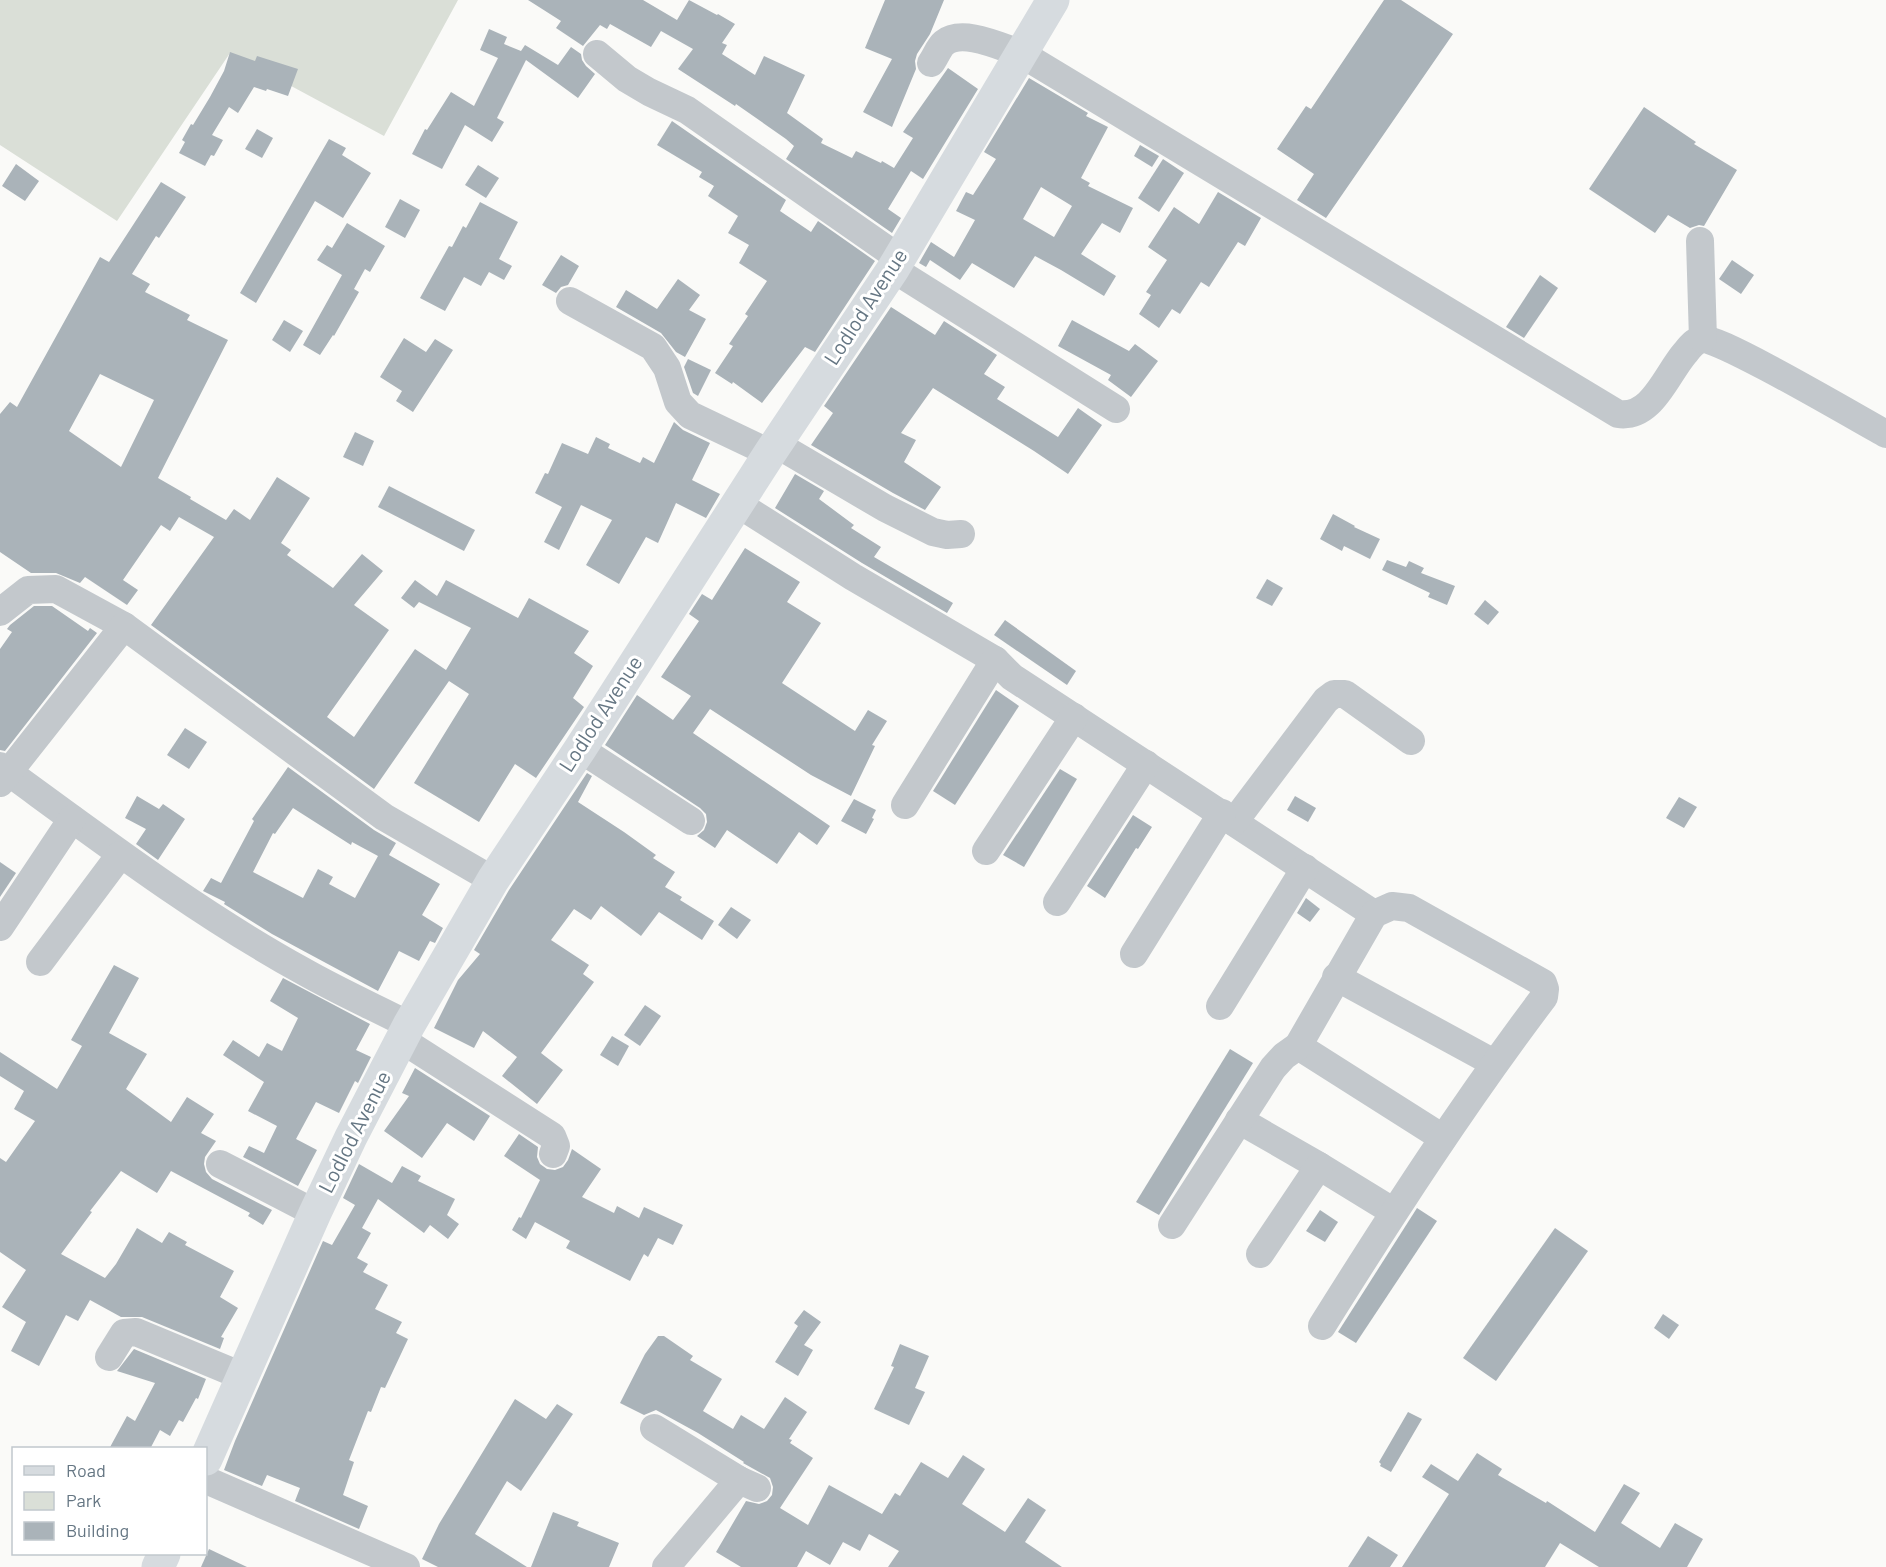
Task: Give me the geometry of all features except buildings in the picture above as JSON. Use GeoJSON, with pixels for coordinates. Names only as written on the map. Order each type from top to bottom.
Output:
{"type":"FeatureCollection","features":[{"type":"Feature","properties":{"kind":"main road","name":"Lodlod Avenue"},"geometry":{"type":"LineString","coordinates":[[207,1457],[315,1213],[405,1033],[493,880],[773,448],[896,263],[1053,0]]}},
{"type":"Feature","properties":{"kind":"street"},"geometry":{"type":"LineString","coordinates":[[931,63],[944,43],[955,39],[973,37],[1020,53],[1618,414],[1637,413],[1648,405],[1680,359],[1694,343],[1703,339],[1712,340],[1738,352],[1886,434]]}},
{"type":"Feature","properties":{"kind":"street"},"geometry":{"type":"LineString","coordinates":[[597,54],[635,83],[687,110],[896,263],[1116,408]]}},
{"type":"Feature","properties":{"kind":"street"},"geometry":{"type":"LineString","coordinates":[[1700,241],[1703,339]]}},
{"type":"Feature","properties":{"kind":"street"},"geometry":{"type":"LineString","coordinates":[[570,301],[653,347],[667,368],[678,402],[690,415],[773,448],[933,532],[946,535],[961,534]]}},
{"type":"Feature","properties":{"kind":"street"},"geometry":{"type":"LineString","coordinates":[[735,509],[850,582],[1074,717],[1374,914]]}},
{"type":"Feature","properties":{"kind":"street"},"geometry":{"type":"LineString","coordinates":[[0,612],[28,590],[56,589],[124,626],[384,817],[493,880]]}},
{"type":"Feature","properties":{"kind":"street"},"geometry":{"type":"LineString","coordinates":[[124,626],[3,774],[215,918],[405,1033],[552,1136],[556,1146],[554,1154]]}},
{"type":"Feature","properties":{"kind":"street"},"geometry":{"type":"LineString","coordinates":[[905,805],[998,670]]}},
{"type":"Feature","properties":{"kind":"street"},"geometry":{"type":"LineString","coordinates":[[1134,954],[1228,818],[1326,700],[1334,694],[1345,694],[1411,741]]}},
{"type":"Feature","properties":{"kind":"street"},"geometry":{"type":"LineString","coordinates":[[986,851],[1074,717]]}},
{"type":"Feature","properties":{"kind":"street"},"geometry":{"type":"LineString","coordinates":[[580,749],[691,820]]}},
{"type":"Feature","properties":{"kind":"street"},"geometry":{"type":"LineString","coordinates":[[1057,902],[1146,764]]}},
{"type":"Feature","properties":{"kind":"street"},"geometry":{"type":"LineString","coordinates":[[0,927],[72,819]]}},
{"type":"Feature","properties":{"kind":"street"},"geometry":{"type":"LineString","coordinates":[[40,962],[120,855]]}},
{"type":"Feature","properties":{"kind":"street"},"geometry":{"type":"LineString","coordinates":[[1220,1005],[1305,868]]}},
{"type":"Feature","properties":{"kind":"street"},"geometry":{"type":"LineString","coordinates":[[1172,1224],[1273,1068],[1298,1046],[1374,914],[1392,906],[1409,908],[1543,983],[1544,997],[1494,1063],[1443,1138],[1322,1326]]}},
{"type":"Feature","properties":{"kind":"street"},"geometry":{"type":"LineString","coordinates":[[1336,977],[1494,1063]]}},
{"type":"Feature","properties":{"kind":"street"},"geometry":{"type":"LineString","coordinates":[[1298,1046],[1443,1138]]}},
{"type":"Feature","properties":{"kind":"street"},"geometry":{"type":"LineString","coordinates":[[1239,1120],[1394,1212]]}},
{"type":"Feature","properties":{"kind":"street"},"geometry":{"type":"LineString","coordinates":[[220,1164],[315,1213]]}},
{"type":"Feature","properties":{"kind":"street"},"geometry":{"type":"LineString","coordinates":[[1260,1254],[1319,1166]]}},
{"type":"Feature","properties":{"kind":"street"},"geometry":{"type":"LineString","coordinates":[[110,1357],[124,1333],[136,1332],[242,1376]]}},
{"type":"Feature","properties":{"kind":"street"},"geometry":{"type":"LineString","coordinates":[[654,1428],[748,1484],[666,1567]]}},
{"type":"Feature","properties":{"kind":"street"},"geometry":{"type":"LineString","coordinates":[[207,1480],[406,1567]]}},
{"type":"Feature","properties":{"kind":"green space"},"geometry":{"type":"Polygon","coordinates":[[[0,0],[458,0],[384,136],[230,53],[117,221],[0,145],[0,0]]]}}]}
